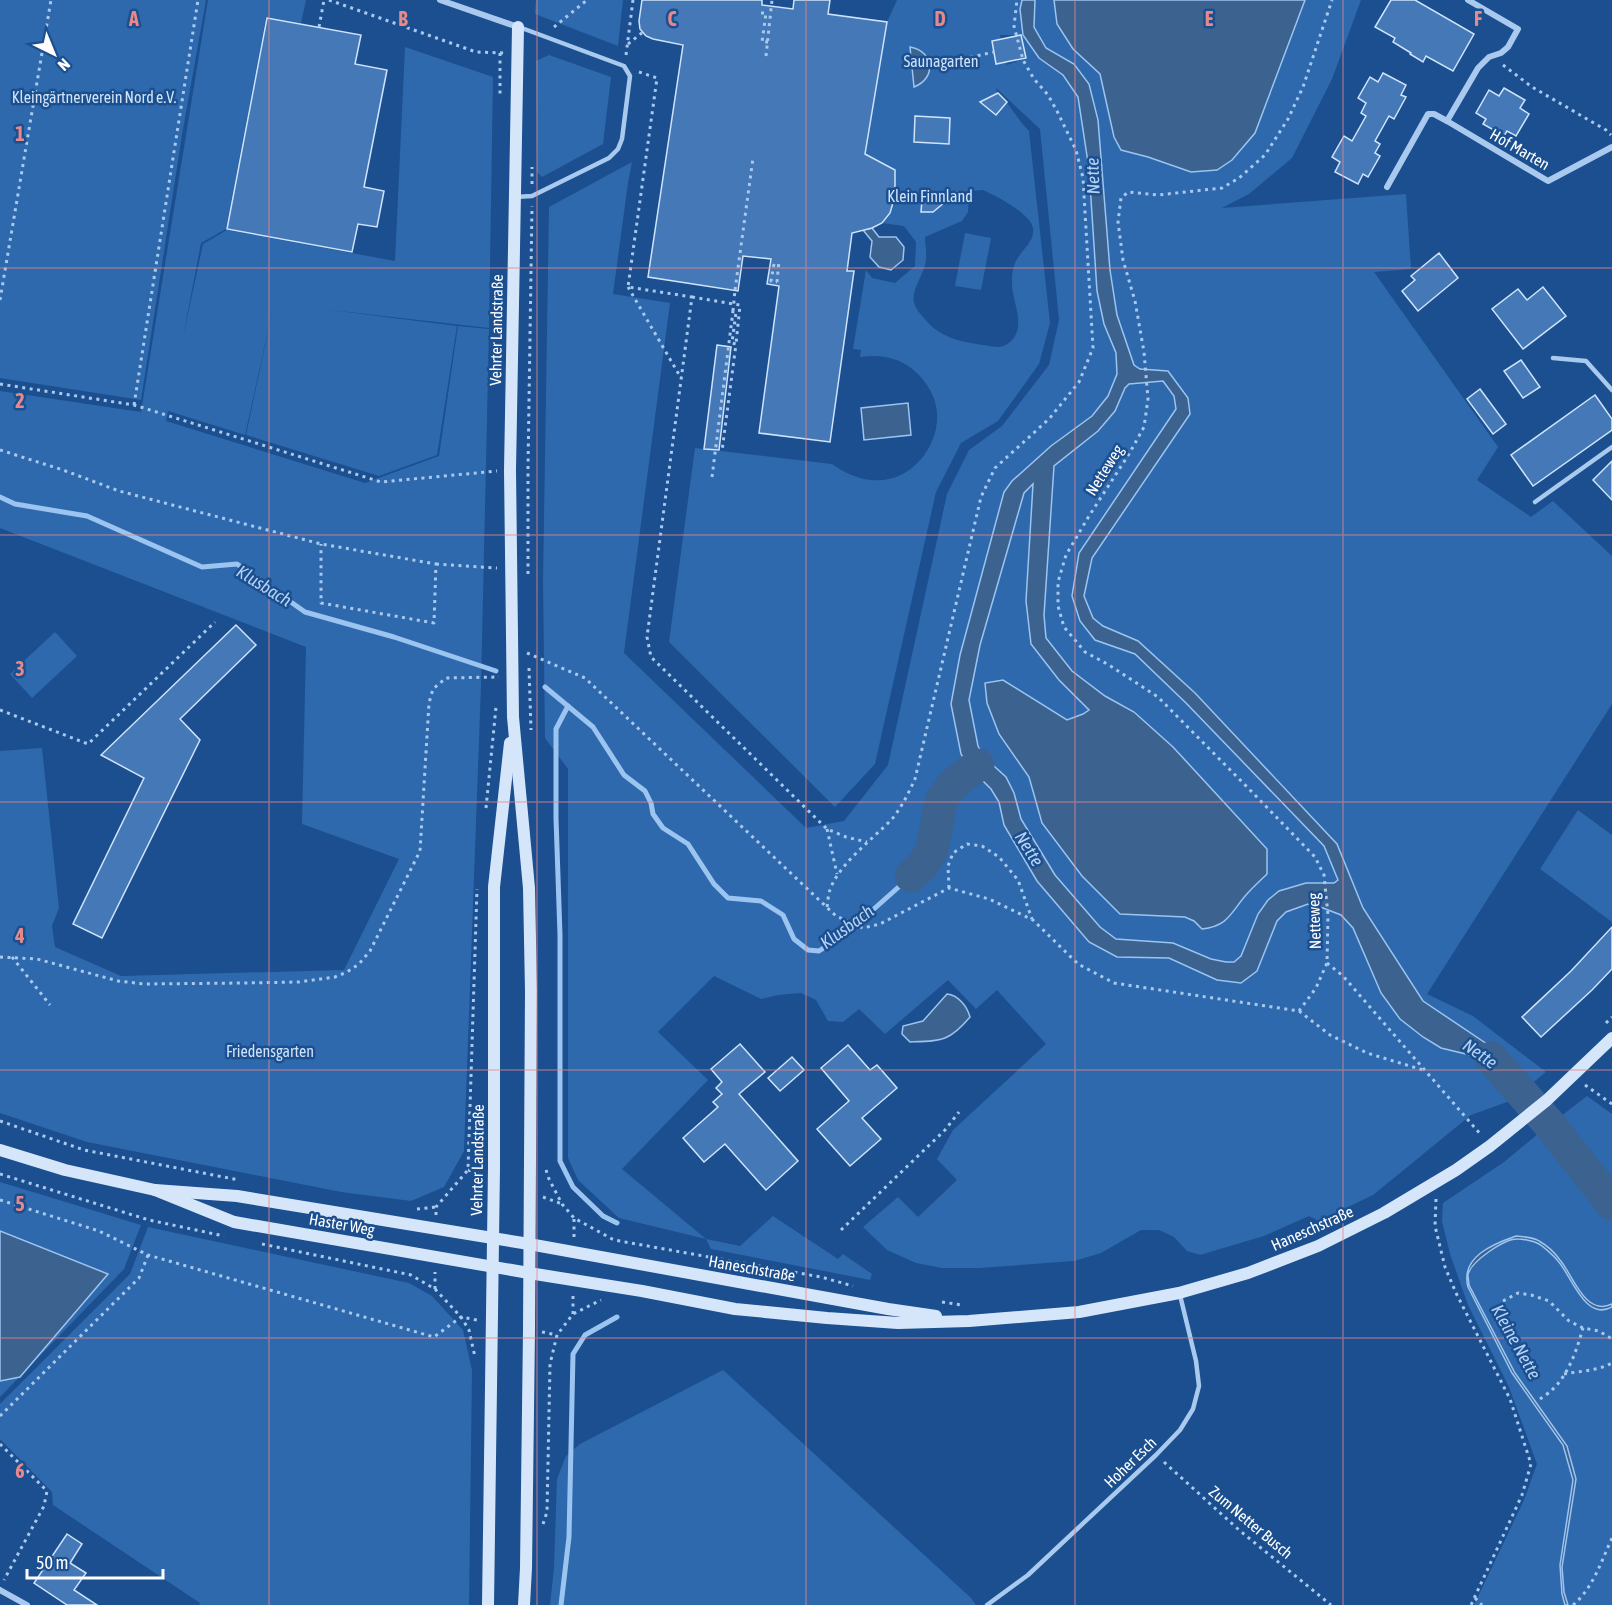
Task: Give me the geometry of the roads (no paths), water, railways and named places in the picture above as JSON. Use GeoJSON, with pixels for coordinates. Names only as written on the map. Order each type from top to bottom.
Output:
{"type":"FeatureCollection","features":[{"type":"Feature","properties":{"kind":"street"},"geometry":{"type":"LineString","coordinates":[[440,0],[518,27]]}},
{"type":"Feature","properties":{"kind":"street"},"geometry":{"type":"LineString","coordinates":[[1447,122],[1478,68],[1489,57],[1501,53],[1508,47],[1518,29],[1468,0]]}},
{"type":"Feature","properties":{"kind":"street","name":"Vehrter Landstraße"},"geometry":{"type":"LineString","coordinates":[[518,27],[510,470],[513,717],[529,888],[531,991],[530,1244],[524,1605]]}},
{"type":"Feature","properties":{"kind":"street","name":"Hof Marten"},"geometry":{"type":"LineString","coordinates":[[1387,187],[1428,114],[1434,114],[1548,181],[1612,147]]}},
{"type":"Feature","properties":{"kind":"street","name":"Vehrter Landstraße"},"geometry":{"type":"LineString","coordinates":[[488,1605],[494,887],[513,717]]}},
{"type":"Feature","properties":{"kind":"street","name":"Haneschstraße"},"geometry":{"type":"LineString","coordinates":[[529,1273],[735,1309],[898,1323],[969,1321],[1078,1312],[1179,1293],[1248,1273],[1318,1246],[1421,1191],[1456,1170],[1524,1119],[1612,1038]]}},
{"type":"Feature","properties":{"kind":"street","name":"Haster Weg"},"geometry":{"type":"LineString","coordinates":[[0,1150],[65,1170],[155,1190],[237,1196],[530,1244]]}},
{"type":"Feature","properties":{"kind":"street","name":"Haster Weg"},"geometry":{"type":"LineString","coordinates":[[155,1190],[234,1222],[529,1273]]}},
{"type":"Feature","properties":{"kind":"street","name":"Haneschstraße"},"geometry":{"type":"LineString","coordinates":[[530,1244],[888,1309],[969,1321]]}},
{"type":"Feature","properties":{"kind":"street"},"geometry":{"type":"LineString","coordinates":[[0,1588],[27,1605]]}},
{"type":"Feature","properties":{"kind":"lane"},"geometry":{"type":"LineString","coordinates":[[515,197],[532,196],[609,158],[618,149],[622,139],[630,76],[624,66],[518,27]]}},
{"type":"Feature","properties":{"kind":"lane"},"geometry":{"type":"LineString","coordinates":[[1553,358],[1586,361],[1612,390]]}},
{"type":"Feature","properties":{"kind":"lane"},"geometry":{"type":"LineString","coordinates":[[1535,502],[1612,447]]}},
{"type":"Feature","properties":{"kind":"lane","name":"Hoher Esch"},"geometry":{"type":"LineString","coordinates":[[987,1605],[1028,1575],[1156,1455],[1180,1430],[1193,1409],[1199,1386],[1196,1361],[1179,1293]]}},
{"type":"Feature","properties":{"kind":"water"},"geometry":{"type":"Polygon","coordinates":[[[1022,0],[1035,0],[1034,27],[1046,48],[1074,64],[1089,84],[1098,120],[1110,270],[1117,315],[1134,365],[1140,369],[1168,371],[1188,398],[1190,414],[1092,558],[1084,596],[1093,618],[1103,626],[1138,641],[1195,693],[1337,844],[1363,908],[1423,1001],[1487,1044],[1528,1087],[1515,1097],[1485,1064],[1474,1056],[1441,1048],[1400,1019],[1381,993],[1353,928],[1341,915],[1323,908],[1308,904],[1286,912],[1277,921],[1257,971],[1241,983],[1217,980],[1169,958],[1117,957],[1089,942],[1037,881],[1004,825],[999,802],[961,754],[951,704],[960,655],[1004,492],[1012,481],[1051,446],[1092,416],[1108,396],[1117,374],[1116,353],[1104,324],[1097,291],[1089,169],[1078,97],[1063,75],[1039,58],[1023,35],[1020,9],[1022,0]],[[1163,381],[1129,384],[1115,411],[1098,431],[1054,466],[1044,615],[1046,638],[1072,671],[1105,696],[1134,712],[1173,747],[1267,849],[1267,874],[1246,895],[1229,917],[1211,927],[1202,929],[1194,921],[1185,917],[1120,914],[1082,876],[1042,823],[1029,777],[999,734],[987,703],[985,683],[1003,680],[1067,720],[1089,710],[1059,680],[1031,644],[1026,601],[1033,484],[1024,493],[980,645],[969,700],[978,746],[984,757],[1006,777],[1014,793],[1021,819],[1055,875],[1100,927],[1116,939],[1173,943],[1211,959],[1234,962],[1241,956],[1258,914],[1268,900],[1279,891],[1306,883],[1334,883],[1338,880],[1324,846],[1186,703],[1135,654],[1095,640],[1080,621],[1072,596],[1079,553],[1176,409],[1174,396],[1163,381]]]}},
{"type":"Feature","properties":{"kind":"water"},"geometry":{"type":"Polygon","coordinates":[[[1054,0],[1305,0],[1255,133],[1232,160],[1217,170],[1191,172],[1121,150],[1114,137],[1100,74],[1073,49],[1057,24],[1054,0]]]}},
{"type":"Feature","properties":{"kind":"water"},"geometry":{"type":"Polygon","coordinates":[[[910,47],[924,54],[930,65],[926,78],[914,87],[910,47]]]}},
{"type":"Feature","properties":{"kind":"water"},"geometry":{"type":"Polygon","coordinates":[[[872,228],[879,237],[896,237],[904,247],[903,260],[891,270],[879,267],[870,257],[872,241],[863,230],[872,228]]]}},
{"type":"Feature","properties":{"kind":"water"},"geometry":{"type":"Polygon","coordinates":[[[908,403],[911,435],[864,440],[861,408],[908,403]]]}},
{"type":"Feature","properties":{"kind":"water"},"geometry":{"type":"Polygon","coordinates":[[[947,994],[955,996],[962,1002],[970,1017],[950,1036],[937,1040],[910,1042],[902,1034],[903,1026],[923,1021],[947,994]]]}},
{"type":"Feature","properties":{"kind":"water"},"geometry":{"type":"Polygon","coordinates":[[[1556,1120],[1612,1192],[1612,1214],[1544,1129],[1556,1120]]]}},
{"type":"Feature","properties":{"kind":"water"},"geometry":{"type":"Polygon","coordinates":[[[0,1231],[108,1274],[20,1377],[0,1381],[0,1231]]]}},
{"type":"Feature","properties":{"kind":"water"},"geometry":{"type":"Polygon","coordinates":[[[1516,1236],[1537,1240],[1550,1249],[1587,1300],[1594,1305],[1612,1304],[1612,1307],[1602,1310],[1586,1303],[1556,1259],[1539,1244],[1528,1240],[1518,1239],[1505,1242],[1481,1258],[1468,1275],[1469,1285],[1515,1373],[1567,1446],[1576,1479],[1562,1567],[1564,1592],[1568,1605],[1565,1605],[1562,1594],[1560,1565],[1573,1480],[1563,1445],[1512,1373],[1468,1287],[1467,1277],[1469,1268],[1480,1253],[1516,1236]]]}},
{"type":"Feature","properties":{"kind":"waterway","name":"Klusbach"},"geometry":{"type":"LineString","coordinates":[[0,497],[15,504],[87,516],[202,567],[237,564],[305,612],[394,637],[496,671]]}},
{"type":"Feature","properties":{"kind":"waterway","name":"Klusbach"},"geometry":{"type":"LineString","coordinates":[[545,687],[593,727],[624,775],[645,791],[653,814],[663,828],[688,844],[714,884],[728,898],[761,901],[783,915],[794,939],[808,950],[819,951],[848,932],[911,876]]}},
{"type":"Feature","properties":{"kind":"waterway"},"geometry":{"type":"LineString","coordinates":[[568,706],[556,729],[560,935],[560,1161],[573,1187],[603,1216],[617,1223]]}},
{"type":"Feature","properties":{"kind":"waterway","name":"Klusbach"},"geometry":{"type":"LineString","coordinates":[[911,876],[923,865],[932,850],[941,801],[952,785],[978,765]]}},
{"type":"Feature","properties":{"kind":"waterway","name":"Nette"},"geometry":{"type":"LineString","coordinates":[[1491,1058],[1550,1125],[1612,1204]]}},
{"type":"Feature","properties":{"kind":"waterway"},"geometry":{"type":"LineString","coordinates":[[561,1605],[569,1537],[573,1354],[585,1335],[617,1317]]}},
{"type":"Feature","properties":{"kind":"park label","name":"Saunagarten"},"geometry":{"type":"Point","coordinates":[941,61]}},
{"type":"Feature","properties":{"kind":"park label","name":"Kleingärtnerverein Nord e.V."},"geometry":{"type":"Point","coordinates":[94,97]}},
{"type":"Feature","properties":{"kind":"park label","name":"Klein Finnland"},"geometry":{"type":"Point","coordinates":[930,196]}},
{"type":"Feature","properties":{"kind":"park label","name":"Friedensgarten"},"geometry":{"type":"Point","coordinates":[270,1051]}},
{"type":"Feature","properties":{"kind":"water label","name":"Kleine Nette"},"geometry":{"type":"Point","coordinates":[1516,1342]}}]}
